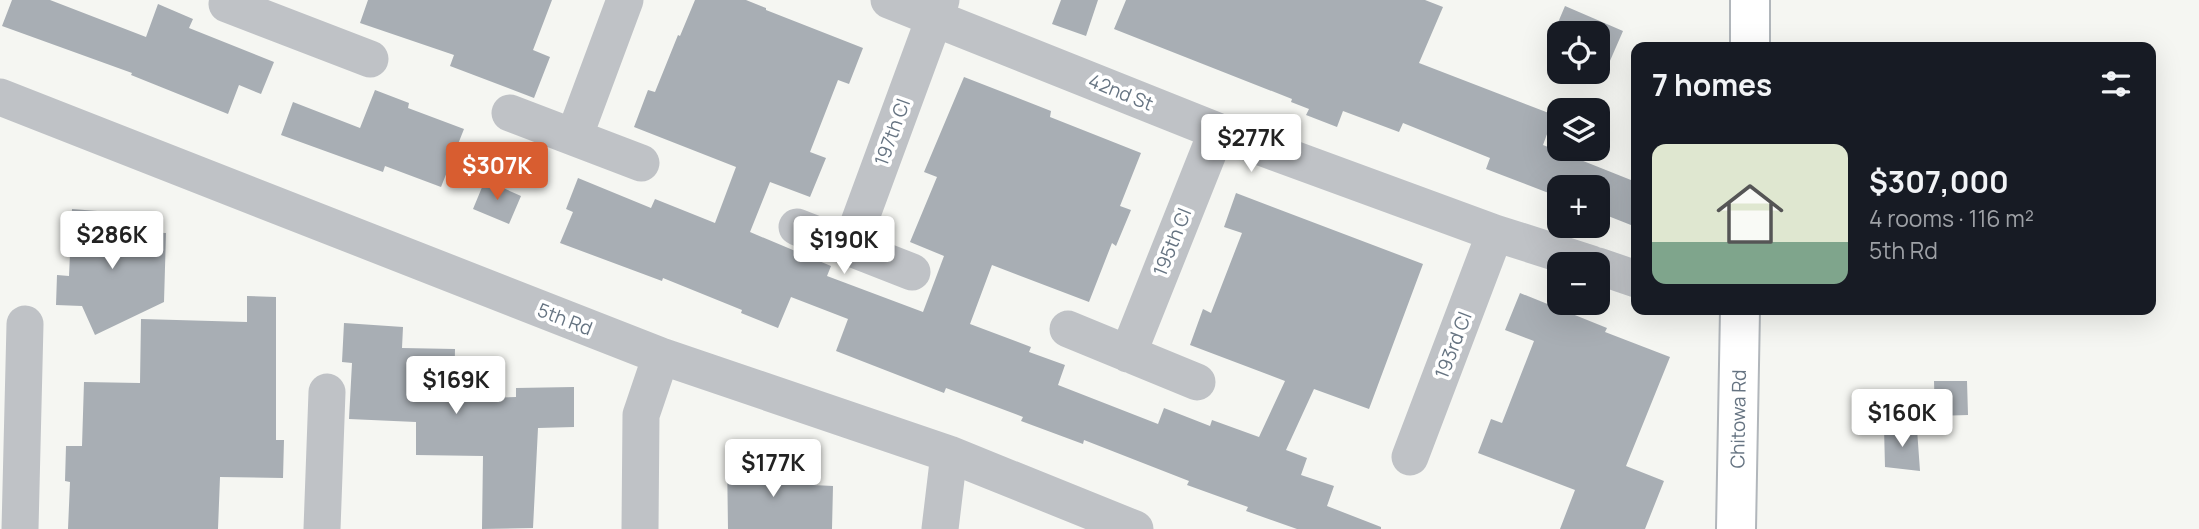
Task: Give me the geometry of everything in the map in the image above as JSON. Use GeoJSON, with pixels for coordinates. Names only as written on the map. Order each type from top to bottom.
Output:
{"type":"FeatureCollection","features":[{"type":"Feature","properties":{"kind":"street"},"geometry":{"type":"LineString","coordinates":[[574,137],[625,0]]}},
{"type":"Feature","properties":{"kind":"street","name":"42nd St"},"geometry":{"type":"LineString","coordinates":[[889,0],[938,9],[1217,131],[1495,233],[1554,252]]}},
{"type":"Feature","properties":{"kind":"street"},"geometry":{"type":"LineString","coordinates":[[1750,42],[1751,0]]}},
{"type":"Feature","properties":{"kind":"street"},"geometry":{"type":"LineString","coordinates":[[227,4],[299,15],[370,59]]}},
{"type":"Feature","properties":{"kind":"street","name":"197th Cl"},"geometry":{"type":"LineString","coordinates":[[850,247],[938,9]]}},
{"type":"Feature","properties":{"kind":"street","name":"5th Rd"},"geometry":{"type":"LineString","coordinates":[[0,97],[661,356],[949,454],[1135,529]]}},
{"type":"Feature","properties":{"kind":"street"},"geometry":{"type":"LineString","coordinates":[[510,113],[641,163]]}},
{"type":"Feature","properties":{"kind":"street","name":"195th Cl"},"geometry":{"type":"LineString","coordinates":[[1128,354],[1217,131]]}},
{"type":"Feature","properties":{"kind":"street"},"geometry":{"type":"LineString","coordinates":[[797,226],[912,272]]}},
{"type":"Feature","properties":{"kind":"street","name":"193rd Cl"},"geometry":{"type":"LineString","coordinates":[[1410,457],[1495,233]]}},
{"type":"Feature","properties":{"kind":"street"},"geometry":{"type":"LineString","coordinates":[[1610,270],[1631,277]]}},
{"type":"Feature","properties":{"kind":"street","name":"Chitowa Rd"},"geometry":{"type":"LineString","coordinates":[[1736,529],[1740,315]]}},
{"type":"Feature","properties":{"kind":"street"},"geometry":{"type":"LineString","coordinates":[[20,529],[25,324]]}},
{"type":"Feature","properties":{"kind":"street"},"geometry":{"type":"LineString","coordinates":[[1068,329],[1197,382]]}},
{"type":"Feature","properties":{"kind":"street"},"geometry":{"type":"LineString","coordinates":[[639,529],[641,415],[661,356]]}},
{"type":"Feature","properties":{"kind":"street"},"geometry":{"type":"LineString","coordinates":[[322,529],[327,392]]}},
{"type":"Feature","properties":{"kind":"street"},"geometry":{"type":"LineString","coordinates":[[940,529],[949,454]]}},
{"type":"Feature","properties":{"kind":"building"},"geometry":{"type":"Polygon","coordinates":[[[12,0],[50,0],[146,37],[158,4],[193,19],[189,28],[274,62],[261,94],[239,85],[228,114],[131,75],[132,73],[2,26],[12,0]]]}},
{"type":"Feature","properties":{"kind":"building"},"geometry":{"type":"Polygon","coordinates":[[[368,0],[552,0],[533,50],[550,57],[534,98],[450,66],[454,55],[360,23],[368,0]]]}},
{"type":"Feature","properties":{"kind":"building"},"geometry":{"type":"Polygon","coordinates":[[[695,0],[746,0],[863,48],[849,84],[838,80],[810,152],[826,158],[810,197],[770,182],[750,232],[831,266],[827,276],[923,312],[944,256],[910,242],[937,177],[924,172],[964,77],[1051,111],[1050,117],[1141,153],[1120,206],[1131,210],[1116,246],[1112,243],[1089,302],[992,265],[970,324],[1031,347],[1029,352],[1065,365],[1058,385],[1158,424],[1164,408],[1210,426],[1212,420],[1259,437],[1285,381],[1190,345],[1203,309],[1211,313],[1242,233],[1224,227],[1236,193],[1423,264],[1369,409],[1314,389],[1286,450],[1307,458],[1301,475],[1334,486],[1327,506],[1381,529],[1297,529],[1246,511],[1248,507],[1187,485],[1189,481],[1084,440],[1083,444],[1021,421],[1023,417],[946,388],[944,393],[836,351],[848,319],[791,297],[778,328],[741,313],[742,310],[663,278],[662,281],[560,243],[573,212],[566,209],[578,178],[651,208],[655,199],[715,223],[736,167],[634,127],[648,90],[655,92],[695,0]]]}},
{"type":"Feature","properties":{"kind":"building"},"geometry":{"type":"Polygon","coordinates":[[[1061,0],[1098,0],[1086,36],[1052,24],[1061,0]]]}},
{"type":"Feature","properties":{"kind":"building"},"geometry":{"type":"Polygon","coordinates":[[[1126,0],[1425,0],[1443,7],[1419,63],[1547,112],[1547,134],[1543,145],[1547,147],[1547,161],[1583,161],[1631,180],[1631,225],[1610,217],[1610,175],[1547,175],[1547,192],[1486,169],[1490,158],[1403,123],[1399,132],[1343,111],[1337,127],[1306,115],[1309,109],[1291,102],[1292,99],[1114,29],[1126,0]]]}},
{"type":"Feature","properties":{"kind":"building"},"geometry":{"type":"Polygon","coordinates":[[[1565,6],[1600,21],[1559,21],[1565,6]]]}},
{"type":"Feature","properties":{"kind":"building"},"geometry":{"type":"Polygon","coordinates":[[[1610,25],[1623,31],[1610,61],[1610,25]]]}},
{"type":"Feature","properties":{"kind":"building"},"geometry":{"type":"Polygon","coordinates":[[[375,90],[409,103],[408,108],[464,129],[441,187],[385,166],[383,172],[281,135],[293,102],[360,128],[375,90]]]}},
{"type":"Feature","properties":{"kind":"building"},"geometry":{"type":"Polygon","coordinates":[[[485,180],[521,196],[509,224],[473,209],[485,180]]]}},
{"type":"Feature","properties":{"kind":"building"},"geometry":{"type":"Polygon","coordinates":[[[72,209],[110,212],[109,231],[166,233],[164,302],[95,335],[82,306],[56,305],[57,275],[69,276],[72,209]]]}},
{"type":"Feature","properties":{"kind":"building"},"geometry":{"type":"Polygon","coordinates":[[[1520,293],[1547,304],[1547,315],[1575,315],[1607,328],[1605,332],[1670,357],[1626,466],[1664,481],[1645,529],[1560,529],[1575,490],[1478,453],[1491,419],[1502,423],[1534,341],[1505,330],[1520,293]]]}},
{"type":"Feature","properties":{"kind":"building"},"geometry":{"type":"Polygon","coordinates":[[[247,296],[276,297],[276,440],[284,440],[283,478],[220,477],[218,529],[68,529],[70,482],[65,481],[66,446],[82,446],[84,382],[140,383],[141,319],[247,322],[247,296]]]}},
{"type":"Feature","properties":{"kind":"building"},"geometry":{"type":"Polygon","coordinates":[[[344,323],[403,327],[402,348],[455,349],[454,399],[516,397],[516,388],[574,387],[574,427],[538,428],[533,528],[482,529],[483,456],[416,455],[416,422],[349,419],[352,363],[342,362],[344,323]]]}},
{"type":"Feature","properties":{"kind":"building"},"geometry":{"type":"Polygon","coordinates":[[[1934,381],[1967,381],[1968,415],[1935,416],[1934,381]]]}},
{"type":"Feature","properties":{"kind":"building"},"geometry":{"type":"Polygon","coordinates":[[[1884,427],[1917,429],[1920,471],[1885,467],[1884,427]]]}},
{"type":"Feature","properties":{"kind":"building"},"geometry":{"type":"Polygon","coordinates":[[[727,456],[774,456],[774,483],[833,486],[832,529],[728,529],[727,456]]]}}]}
